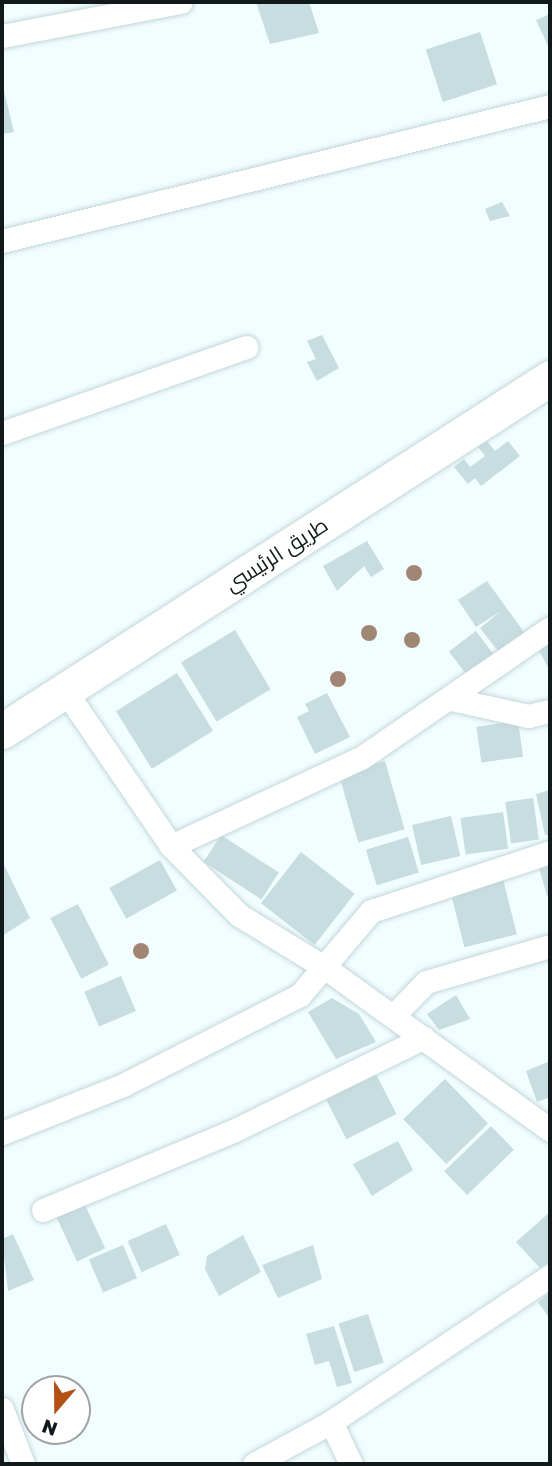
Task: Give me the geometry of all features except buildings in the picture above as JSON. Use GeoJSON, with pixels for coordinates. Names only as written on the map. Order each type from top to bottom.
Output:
{"type":"FeatureCollection","features":[{"type":"Feature","properties":{"kind":"main road","name":"طريق الرئيسي"},"geometry":{"type":"LineString","coordinates":[[2,730],[550,378]]}},
{"type":"Feature","properties":{"kind":"street"},"geometry":{"type":"LineString","coordinates":[[2,36],[181,2]]}},
{"type":"Feature","properties":{"kind":"street"},"geometry":{"type":"LineString","coordinates":[[2,241],[550,106]]}},
{"type":"Feature","properties":{"kind":"street"},"geometry":{"type":"LineString","coordinates":[[2,433],[246,347]]}},
{"type":"Feature","properties":{"kind":"street"},"geometry":{"type":"LineString","coordinates":[[170,846],[360,758],[451,699],[550,628]]}},
{"type":"Feature","properties":{"kind":"street"},"geometry":{"type":"LineString","coordinates":[[64,690],[170,846],[239,915],[327,969],[544,1120]]}},
{"type":"Feature","properties":{"kind":"street"},"geometry":{"type":"LineString","coordinates":[[451,699],[528,716],[550,711]]}},
{"type":"Feature","properties":{"kind":"street"},"geometry":{"type":"LineString","coordinates":[[2,1133],[123,1084],[300,995],[327,969],[332,950],[370,911],[550,852]]}},
{"type":"Feature","properties":{"kind":"street"},"geometry":{"type":"LineString","coordinates":[[393,1016],[426,982],[550,946]]}},
{"type":"Feature","properties":{"kind":"street"},"geometry":{"type":"LineString","coordinates":[[43,1210],[233,1132],[423,1038]]}},
{"type":"Feature","properties":{"kind":"street"},"geometry":{"type":"LineString","coordinates":[[254,1464],[331,1422],[550,1276]]}},
{"type":"Feature","properties":{"kind":"street"},"geometry":{"type":"LineString","coordinates":[[2,1409],[23,1464]]}},
{"type":"Feature","properties":{"kind":"street"},"geometry":{"type":"LineString","coordinates":[[331,1422],[351,1464]]}}]}
